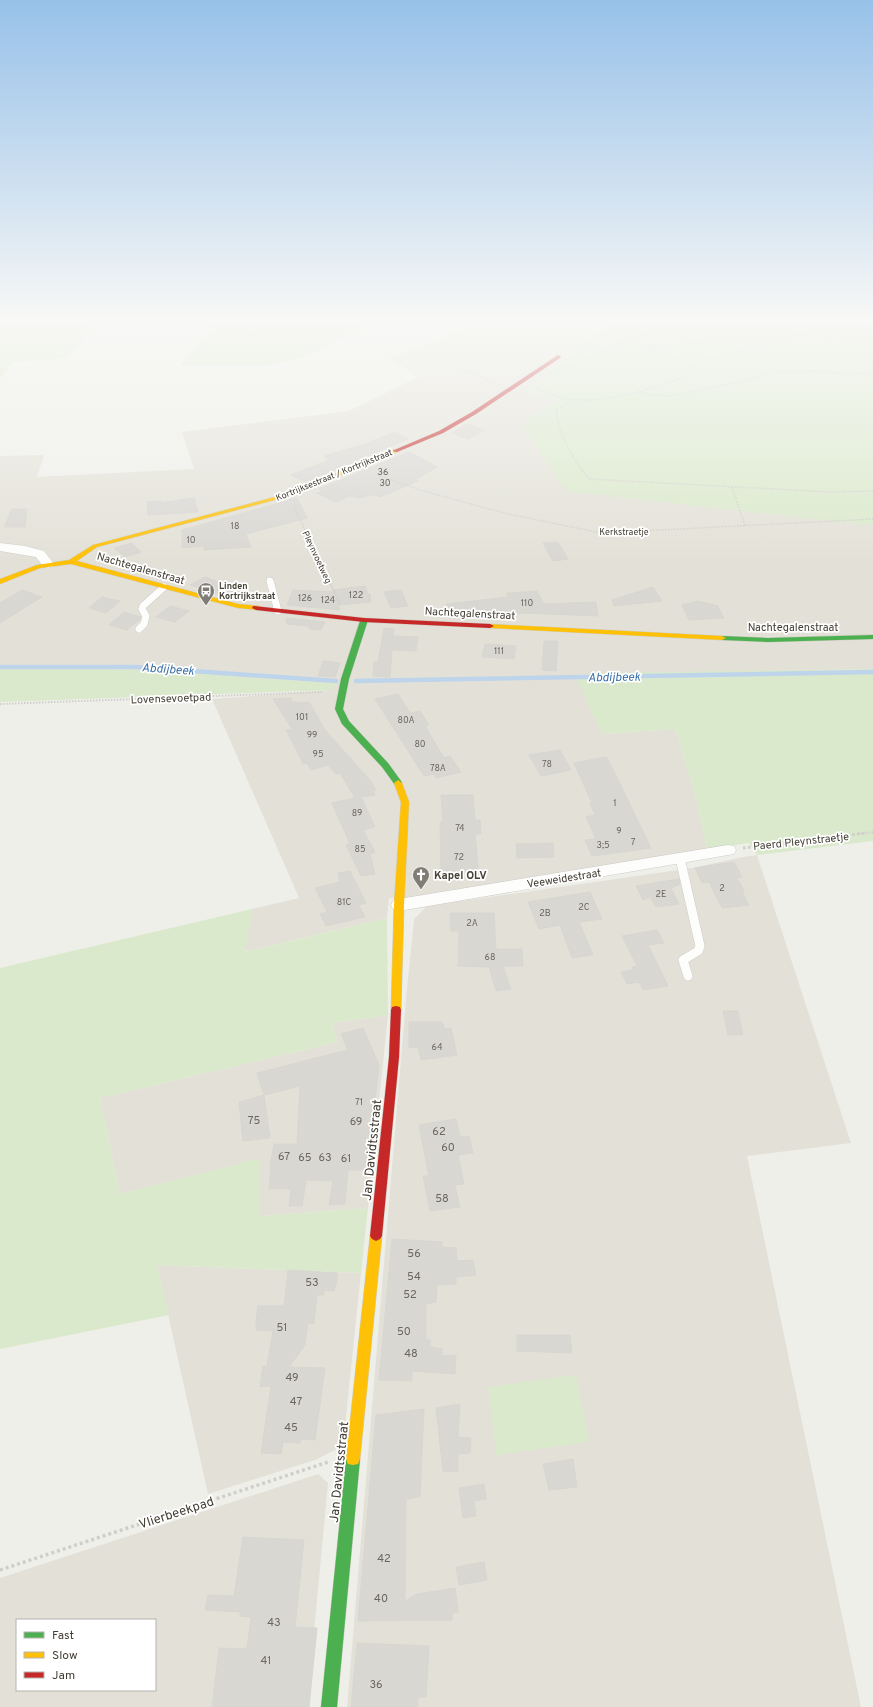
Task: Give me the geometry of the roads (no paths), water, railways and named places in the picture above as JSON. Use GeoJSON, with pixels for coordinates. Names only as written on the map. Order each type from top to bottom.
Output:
{"type":"FeatureCollection","features":[{"type":"Feature","properties":{"kind":"street","name":"Kortrijksestraat / Kortrijkstraat"},"geometry":{"type":"LineString","coordinates":[[71,562],[95,546],[288,495],[441,432],[490,403]]}},
{"type":"Feature","properties":{"kind":"street"},"geometry":{"type":"LineString","coordinates":[[0,547],[40,554],[48,564]]}},
{"type":"Feature","properties":{"kind":"street"},"geometry":{"type":"LineString","coordinates":[[0,582],[32,568],[48,564],[71,562]]}},
{"type":"Feature","properties":{"kind":"street","name":"Nachtegalenstraat"},"geometry":{"type":"LineString","coordinates":[[71,562],[238,606],[364,620],[768,640],[873,637]]}},
{"type":"Feature","properties":{"kind":"street","name":"Jan Davidtsstraat"},"geometry":{"type":"LineString","coordinates":[[329,1707],[394,1058],[399,905],[405,802],[403,793],[394,776],[345,721],[339,710],[341,694],[364,620]]}},
{"type":"Feature","properties":{"kind":"street","name":"Veeweidestraat"},"geometry":{"type":"LineString","coordinates":[[399,905],[728,850]]}},
{"type":"Feature","properties":{"kind":"lane"},"geometry":{"type":"LineString","coordinates":[[270,581],[278,611]]}},
{"type":"Feature","properties":{"kind":"lane"},"geometry":{"type":"LineString","coordinates":[[138,629],[144,624],[146,616],[142,606],[164,587]]}},
{"type":"Feature","properties":{"kind":"lane"},"geometry":{"type":"LineString","coordinates":[[680,858],[700,946],[698,951],[683,960],[688,976]]}},
{"type":"Feature","properties":{"kind":"waterway","name":"Abdijbeek"},"geometry":{"type":"LineString","coordinates":[[0,667],[136,667],[336,681]]}},
{"type":"Feature","properties":{"kind":"waterway","name":"Abdijbeek"},"geometry":{"type":"LineString","coordinates":[[356,681],[873,672]]}},
{"type":"Feature","properties":{"kind":"place","name":"Linden Kortrijkstraat"},"geometry":{"type":"Point","coordinates":[206,606]}},
{"type":"Feature","properties":{"kind":"place","name":"Kapel OLV"},"geometry":{"type":"Point","coordinates":[421,890]}}]}
